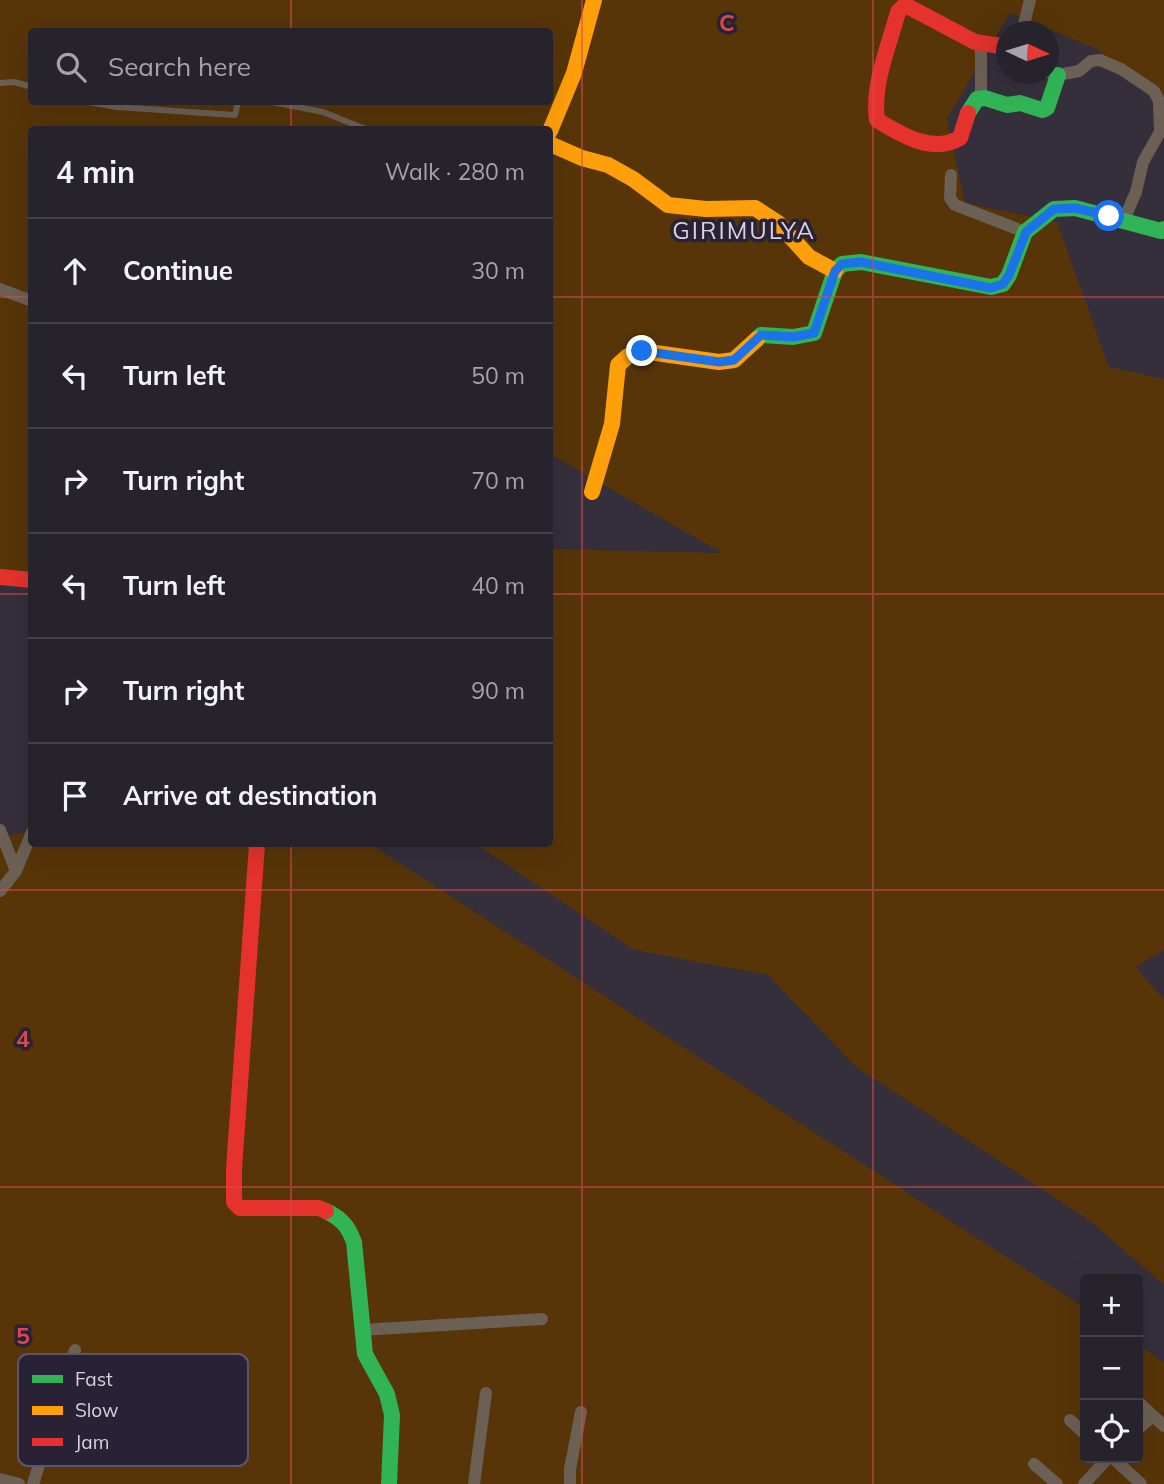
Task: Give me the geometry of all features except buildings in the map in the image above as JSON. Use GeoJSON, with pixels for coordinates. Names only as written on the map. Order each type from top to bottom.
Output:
{"type":"FeatureCollection","features":[{"type":"Feature","properties":{"kind":"street"},"geometry":{"type":"LineString","coordinates":[[552,126],[574,73],[594,0]]}},
{"type":"Feature","properties":{"kind":"street"},"geometry":{"type":"LineString","coordinates":[[1023,21],[1030,0]]}},
{"type":"Feature","properties":{"kind":"street"},"geometry":{"type":"LineString","coordinates":[[996,46],[981,44],[909,7],[903,7],[898,12],[886,59],[875,114],[877,120],[911,140],[948,145],[960,138],[971,107],[977,99],[1006,106],[1020,103],[1042,110],[1047,108],[1051,84]]}},
{"type":"Feature","properties":{"kind":"street"},"geometry":{"type":"LineString","coordinates":[[981,44],[981,99]]}},
{"type":"Feature","properties":{"kind":"street"},"geometry":{"type":"LineString","coordinates":[[1059,73],[1079,71],[1091,61],[1101,60],[1121,69],[1154,91],[1159,101],[1160,132],[1143,162],[1136,192],[1123,222]]}},
{"type":"Feature","properties":{"kind":"street"},"geometry":{"type":"LineString","coordinates":[[553,145],[582,158],[608,165],[633,178],[668,205],[706,209],[755,208],[778,223],[809,257],[835,271]]}},
{"type":"Feature","properties":{"kind":"street"},"geometry":{"type":"LineString","coordinates":[[951,175],[950,198],[955,205],[966,212],[1026,232]]}},
{"type":"Feature","properties":{"kind":"street"},"geometry":{"type":"LineString","coordinates":[[592,492],[612,424],[618,365],[628,355],[642,351],[719,362],[734,360],[761,335],[793,337],[814,333],[835,271],[842,264],[861,262],[991,288],[1003,284],[1026,232],[1054,209],[1075,208],[1163,234]]}},
{"type":"Feature","properties":{"kind":"street"},"geometry":{"type":"LineString","coordinates":[[0,289],[28,300]]}},
{"type":"Feature","properties":{"kind":"street"},"geometry":{"type":"LineString","coordinates":[[0,577],[28,580]]}},
{"type":"Feature","properties":{"kind":"street"},"geometry":{"type":"LineString","coordinates":[[0,830],[16,872]]}},
{"type":"Feature","properties":{"kind":"street"},"geometry":{"type":"LineString","coordinates":[[0,891],[16,872],[28,842]]}},
{"type":"Feature","properties":{"kind":"street"},"geometry":{"type":"LineString","coordinates":[[257,847],[234,1169],[234,1202],[240,1208],[319,1208],[340,1218],[349,1228],[354,1242],[361,1331],[369,1366],[384,1388],[391,1406],[389,1484]]}},
{"type":"Feature","properties":{"kind":"street"},"geometry":{"type":"LineString","coordinates":[[361,1331],[542,1319]]}},
{"type":"Feature","properties":{"kind":"street"},"geometry":{"type":"LineString","coordinates":[[74,1354],[75,1350]]}},
{"type":"Feature","properties":{"kind":"street"},"geometry":{"type":"LineString","coordinates":[[474,1484],[486,1393]]}},
{"type":"Feature","properties":{"kind":"street"},"geometry":{"type":"LineString","coordinates":[[1143,1407],[1164,1426]]}},
{"type":"Feature","properties":{"kind":"street"},"geometry":{"type":"LineString","coordinates":[[570,1484],[570,1469],[581,1412]]}},
{"type":"Feature","properties":{"kind":"street"},"geometry":{"type":"LineString","coordinates":[[1143,1425],[1153,1416]]}},
{"type":"Feature","properties":{"kind":"street"},"geometry":{"type":"LineString","coordinates":[[1070,1420],[1080,1429]]}},
{"type":"Feature","properties":{"kind":"street"},"geometry":{"type":"LineString","coordinates":[[1084,1484],[1106,1463]]}},
{"type":"Feature","properties":{"kind":"street"},"geometry":{"type":"LineString","coordinates":[[1117,1463],[1141,1484]]}},
{"type":"Feature","properties":{"kind":"street"},"geometry":{"type":"LineString","coordinates":[[1034,1464],[1057,1484]]}},
{"type":"Feature","properties":{"kind":"street"},"geometry":{"type":"LineString","coordinates":[[33,1484],[39,1466]]}},
{"type":"Feature","properties":{"kind":"street"},"geometry":{"type":"LineString","coordinates":[[0,1479],[19,1484]]}},
{"type":"Feature","properties":{"kind":"lane"},"geometry":{"type":"LineString","coordinates":[[0,83],[14,82],[28,86]]}},
{"type":"Feature","properties":{"kind":"lane"},"geometry":{"type":"LineString","coordinates":[[105,105],[235,114],[237,105]]}},
{"type":"Feature","properties":{"kind":"lane"},"geometry":{"type":"LineString","coordinates":[[287,105],[323,112],[358,126]]}},
{"type":"Feature","properties":{"kind":"shaded area"},"geometry":{"type":"Polygon","coordinates":[[[0,0],[1164,0],[1164,110],[1097,49],[1059,33],[1059,21],[1029,21],[1010,13],[1005,21],[996,21],[996,37],[947,119],[965,203],[1057,222],[1109,367],[1164,379],[1164,950],[1136,967],[1164,1000],[1164,1285],[1089,1220],[856,1067],[768,975],[634,950],[480,847],[553,847],[553,549],[722,553],[553,456],[553,126],[28,126],[28,584],[0,585],[0,0]]]}},
{"type":"Feature","properties":{"kind":"shaded area"},"geometry":{"type":"Polygon","coordinates":[[[28,832],[28,847],[375,847],[1080,1305],[1080,1463],[1143,1463],[1143,1348],[1164,1363],[1164,1484],[0,1484],[0,838],[28,832]]]}},
{"type":"Feature","properties":{"kind":"traffic: fast"},"geometry":{"type":"LineString","coordinates":[[968,113],[977,99],[985,98],[1007,105],[1020,103],[1042,110],[1047,108],[1055,84]]}},
{"type":"Feature","properties":{"kind":"traffic: fast"},"geometry":{"type":"LineString","coordinates":[[757,339],[761,335],[793,337],[814,333],[835,271],[842,264],[861,262],[991,287],[1003,284],[1009,275],[1025,232],[1054,209],[1075,208],[1161,231],[1164,229]]}},
{"type":"Feature","properties":{"kind":"traffic: fast"},"geometry":{"type":"LineString","coordinates":[[326,1211],[344,1224],[354,1242],[365,1354],[387,1394],[392,1415],[389,1484]]}},
{"type":"Feature","properties":{"kind":"traffic: slow"},"geometry":{"type":"LineString","coordinates":[[552,126],[574,73],[594,0]]}},
{"type":"Feature","properties":{"kind":"traffic: slow"},"geometry":{"type":"LineString","coordinates":[[553,145],[582,158],[608,165],[633,179],[668,205],[706,209],[755,208],[778,223],[809,257],[835,271]]}},
{"type":"Feature","properties":{"kind":"traffic: slow"},"geometry":{"type":"LineString","coordinates":[[592,492],[612,424],[618,365],[628,356],[642,351],[719,362],[734,360],[757,339]]}},
{"type":"Feature","properties":{"kind":"traffic: jam"},"geometry":{"type":"LineString","coordinates":[[968,113],[960,138],[939,144],[917,141],[877,120],[879,79],[898,12],[903,7],[909,7],[975,42],[996,45]]}},
{"type":"Feature","properties":{"kind":"traffic: jam"},"geometry":{"type":"LineString","coordinates":[[0,577],[28,580]]}},
{"type":"Feature","properties":{"kind":"traffic: jam"},"geometry":{"type":"LineString","coordinates":[[257,847],[234,1169],[234,1202],[240,1208],[319,1208],[326,1211]]}},
{"type":"Feature","properties":{"kind":"district","name":"GIRIMULYA"},"geometry":{"type":"Point","coordinates":[744,230]}},
{"type":"Feature","properties":{"kind":"route"},"geometry":{"type":"LineString","coordinates":[[642,351],[719,362],[734,360],[761,335],[793,337],[814,333],[835,271],[842,264],[861,262],[895,271],[991,288],[1003,284],[1009,275],[1026,232],[1054,209],[1075,208],[1109,216]]}}]}
